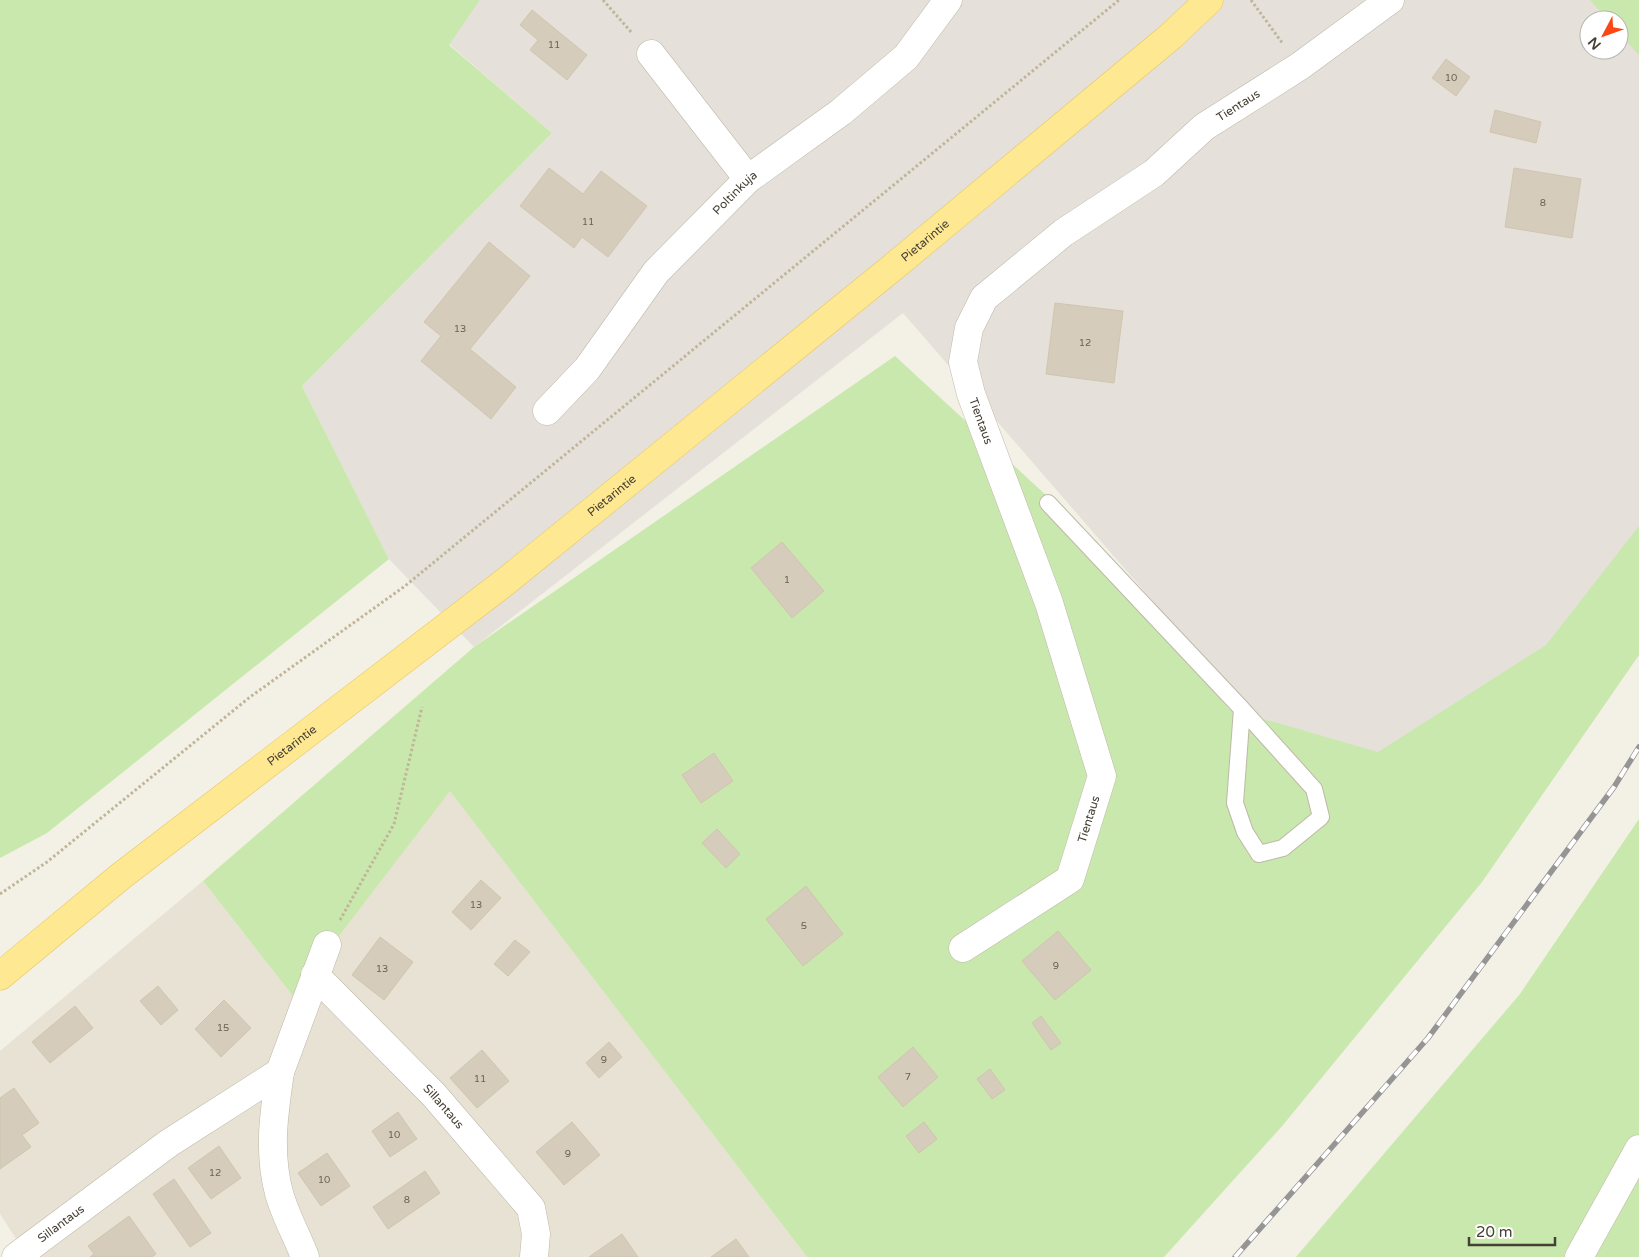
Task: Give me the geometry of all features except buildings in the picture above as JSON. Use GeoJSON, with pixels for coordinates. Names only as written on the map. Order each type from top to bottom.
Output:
{"type":"FeatureCollection","features":[{"type":"Feature","properties":{"kind":"main road","name":"Pietarintie"},"geometry":{"type":"LineString","coordinates":[[0,976],[121,876],[551,544],[892,268],[1164,43],[1209,0]]}},
{"type":"Feature","properties":{"kind":"street","name":"Poltinkuja"},"geometry":{"type":"LineString","coordinates":[[547,411],[588,369],[656,272],[748,179],[841,112],[906,57],[948,0]]}},
{"type":"Feature","properties":{"kind":"street","name":"Tientaus"},"geometry":{"type":"LineString","coordinates":[[963,948],[1070,879],[1102,776],[1049,603],[971,394],[963,362],[968,328],[984,298],[1063,233],[1154,173],[1204,127],[1300,66],[1373,5]]}},
{"type":"Feature","properties":{"kind":"street"},"geometry":{"type":"LineString","coordinates":[[651,54],[748,179]]}},
{"type":"Feature","properties":{"kind":"street"},"geometry":{"type":"LineString","coordinates":[[305,1257],[279,1194],[273,1161],[272,1133],[280,1072],[327,944]]}},
{"type":"Feature","properties":{"kind":"street","name":"Sillantaus"},"geometry":{"type":"LineString","coordinates":[[315,975],[434,1095],[531,1208],[536,1234],[534,1257]]}},
{"type":"Feature","properties":{"kind":"street","name":"Sillantaus"},"geometry":{"type":"LineString","coordinates":[[16,1257],[169,1143],[280,1072]]}},
{"type":"Feature","properties":{"kind":"street"},"geometry":{"type":"LineString","coordinates":[[1579,1257],[1639,1149]]}},
{"type":"Feature","properties":{"kind":"lane"},"geometry":{"type":"LineString","coordinates":[[1048,503],[1242,709],[1314,789],[1321,817],[1283,848],[1259,854],[1245,832],[1235,803],[1242,709]]}},
{"type":"Feature","properties":{"kind":"path"},"geometry":{"type":"LineString","coordinates":[[603,0],[651,54]]}},
{"type":"Feature","properties":{"kind":"path"},"geometry":{"type":"LineString","coordinates":[[0,894],[48,862],[250,697],[405,586],[1119,0]]}},
{"type":"Feature","properties":{"kind":"path"},"geometry":{"type":"LineString","coordinates":[[1251,0],[1300,66]]}},
{"type":"Feature","properties":{"kind":"path"},"geometry":{"type":"LineString","coordinates":[[327,944],[394,824],[422,707]]}},
{"type":"Feature","properties":{"kind":"shaded area"},"geometry":{"type":"Polygon","coordinates":[[[480,0],[1639,0],[1639,575],[1341,818],[903,313],[474,647],[389,559],[302,386],[552,133],[449,44],[480,0]]]}},
{"type":"Feature","properties":{"kind":"shaded area"},"geometry":{"type":"Polygon","coordinates":[[[450,790],[807,1257],[15,1257],[24,1251],[0,1214],[0,1051],[203,881],[293,996],[450,790]]]}},
{"type":"Feature","properties":{"kind":"green space"},"geometry":{"type":"Polygon","coordinates":[[[0,0],[480,0],[449,45],[552,133],[302,386],[389,559],[47,833],[0,858],[0,0]]]}},
{"type":"Feature","properties":{"kind":"green space"},"geometry":{"type":"Polygon","coordinates":[[[1590,0],[1639,0],[1639,55],[1629,44],[1629,10],[1599,10],[1590,0]]]}},
{"type":"Feature","properties":{"kind":"green space"},"geometry":{"type":"Polygon","coordinates":[[[895,356],[1061,509],[1229,709],[1378,752],[1546,645],[1639,526],[1639,655],[1482,882],[1283,1125],[1164,1257],[807,1257],[450,791],[293,996],[203,881],[474,647],[895,356]]]}},
{"type":"Feature","properties":{"kind":"green space"},"geometry":{"type":"Polygon","coordinates":[[[1639,819],[1639,1257],[1296,1257],[1520,994],[1639,819]]]}},
{"type":"Feature","properties":{"kind":"railway"},"geometry":{"type":"LineString","coordinates":[[1235,1257],[1428,1038],[1614,787],[1639,747]]}}]}
